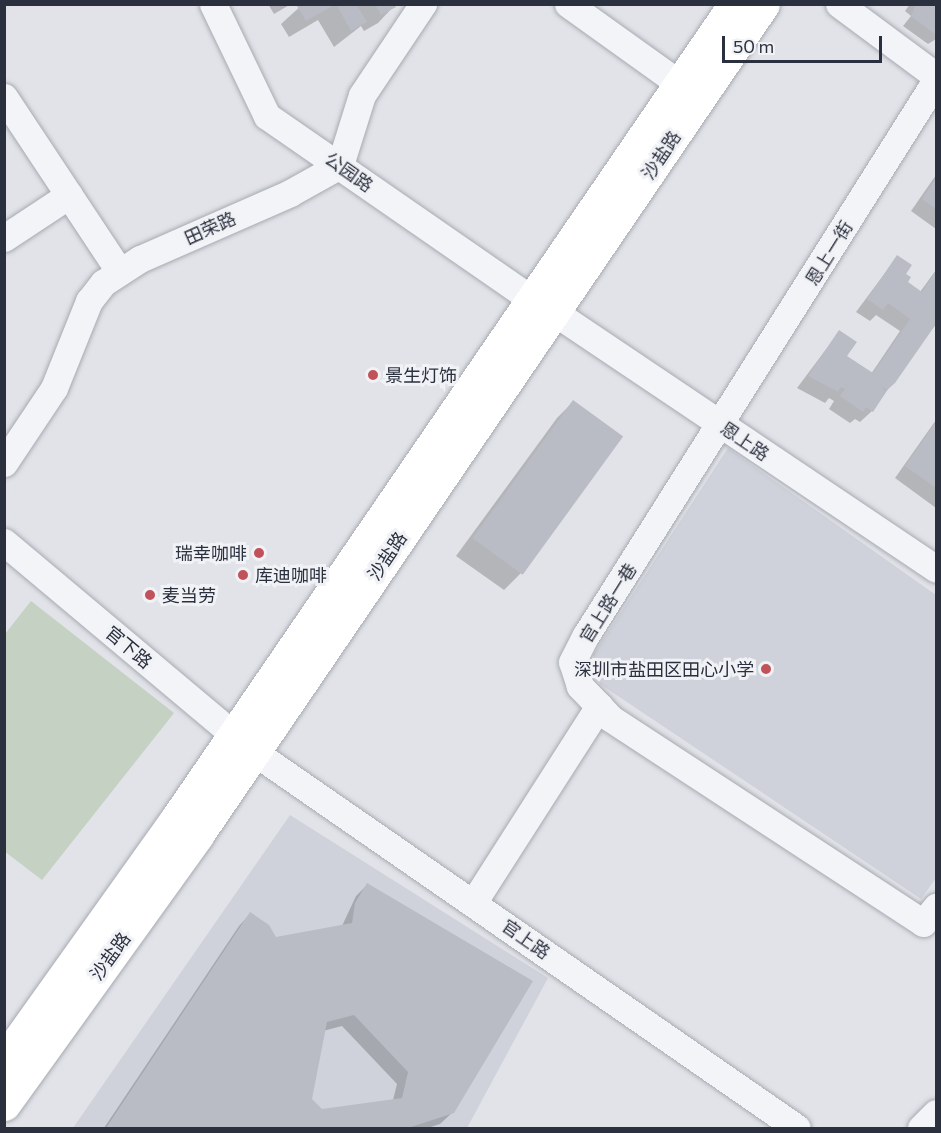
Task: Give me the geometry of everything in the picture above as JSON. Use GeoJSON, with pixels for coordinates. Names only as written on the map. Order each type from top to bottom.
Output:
{"type":"FeatureCollection","features":[{"type":"Feature","properties":{"kind":"main road","name":"沙盐路"},"geometry":{"type":"LineString","coordinates":[[543,306],[681,85],[735,4]]}},
{"type":"Feature","properties":{"kind":"main road","name":"沙盐路"},"geometry":{"type":"LineString","coordinates":[[4,1104],[244,744],[543,306],[764,4]]}},
{"type":"Feature","properties":{"kind":"main road","name":"沙盐路"},"geometry":{"type":"LineString","coordinates":[[4,1061],[244,744]]}},
{"type":"Feature","properties":{"kind":"street","name":"公园路"},"geometry":{"type":"LineString","coordinates":[[213,4],[267,116],[543,306]]}},
{"type":"Feature","properties":{"kind":"street"},"geometry":{"type":"LineString","coordinates":[[340,165],[362,95],[423,4]]}},
{"type":"Feature","properties":{"kind":"street"},"geometry":{"type":"LineString","coordinates":[[568,4],[681,85]]}},
{"type":"Feature","properties":{"kind":"street"},"geometry":{"type":"LineString","coordinates":[[839,4],[936,78]]}},
{"type":"Feature","properties":{"kind":"street","name":"恩上一街"},"geometry":{"type":"LineString","coordinates":[[720,424],[936,78]]}},
{"type":"Feature","properties":{"kind":"street"},"geometry":{"type":"LineString","coordinates":[[4,97],[119,271]]}},
{"type":"Feature","properties":{"kind":"street","name":"田荣路"},"geometry":{"type":"LineString","coordinates":[[4,463],[54,388],[89,301],[103,283],[119,271],[313,182],[340,165]]}},
{"type":"Feature","properties":{"kind":"street"},"geometry":{"type":"LineString","coordinates":[[4,238],[69,195]]}},
{"type":"Feature","properties":{"kind":"street","name":"恩上路"},"geometry":{"type":"LineString","coordinates":[[543,306],[936,569]]}},
{"type":"Feature","properties":{"kind":"street","name":"官上路一巷"},"geometry":{"type":"LineString","coordinates":[[599,706],[580,686],[572,662],[720,424]]}},
{"type":"Feature","properties":{"kind":"street","name":"官下路"},"geometry":{"type":"LineString","coordinates":[[4,542],[244,744]]}},
{"type":"Feature","properties":{"kind":"street"},"geometry":{"type":"LineString","coordinates":[[473,903],[599,706],[610,718],[923,923],[936,907]]}},
{"type":"Feature","properties":{"kind":"street","name":"官上路"},"geometry":{"type":"LineString","coordinates":[[244,744],[797,1128]]}},
{"type":"Feature","properties":{"kind":"street"},"geometry":{"type":"LineString","coordinates":[[921,1128],[936,1113]]}},
{"type":"Feature","properties":{"kind":"shaded area","name":"深圳市盐田区田心小学"},"geometry":{"type":"Polygon","coordinates":[[[728,448],[936,595],[936,878],[921,899],[600,684],[593,655],[728,448]]]}},
{"type":"Feature","properties":{"kind":"shaded area"},"geometry":{"type":"Polygon","coordinates":[[[290,815],[548,978],[467,1128],[73,1128],[290,815]]]}},
{"type":"Feature","properties":{"kind":"green space"},"geometry":{"type":"Polygon","coordinates":[[[31,601],[174,713],[42,880],[4,851],[5,634],[31,601]]]}},
{"type":"Feature","properties":{"kind":"building"},"geometry":{"type":"Polygon","coordinates":[[[300,4],[336,4],[306,21],[297,6],[300,4]]]}},
{"type":"Feature","properties":{"kind":"building"},"geometry":{"type":"Polygon","coordinates":[[[336,4],[363,4],[358,7],[367,22],[351,31],[336,4]]]}},
{"type":"Feature","properties":{"kind":"building"},"geometry":{"type":"Polygon","coordinates":[[[375,4],[395,4],[396,7],[381,15],[375,4]]]}},
{"type":"Feature","properties":{"kind":"building"},"geometry":{"type":"Polygon","coordinates":[[[916,4],[936,4],[936,35],[911,16],[916,4]]]}},
{"type":"Feature","properties":{"kind":"building"},"geometry":{"type":"Polygon","coordinates":[[[936,178],[936,209],[922,199],[936,178]]]}},
{"type":"Feature","properties":{"kind":"building"},"geometry":{"type":"Polygon","coordinates":[[[897,255],[912,265],[906,274],[911,277],[908,282],[922,292],[936,271],[936,324],[895,383],[887,390],[881,386],[886,392],[873,412],[866,407],[863,412],[840,396],[845,389],[841,387],[838,392],[808,376],[839,330],[857,342],[847,356],[873,373],[910,319],[888,303],[883,310],[867,299],[897,255]]]}},
{"type":"Feature","properties":{"kind":"building"},"geometry":{"type":"Polygon","coordinates":[[[573,400],[623,436],[523,575],[472,538],[573,400]]]}},
{"type":"Feature","properties":{"kind":"building"},"geometry":{"type":"Polygon","coordinates":[[[936,422],[936,488],[905,466],[936,422]]]}},
{"type":"Feature","properties":{"kind":"building"},"geometry":{"type":"Polygon","coordinates":[[[367,883],[533,981],[454,1113],[408,1128],[106,1128],[250,912],[269,925],[276,937],[352,923],[355,903],[367,883]],[[354,1015],[327,1022],[312,1099],[322,1109],[402,1098],[408,1072],[354,1015]]]}},
{"type":"Feature","properties":{"kind":"place","name":"景生灯饰"},"geometry":{"type":"Point","coordinates":[373,375]}},
{"type":"Feature","properties":{"kind":"place","name":"瑞幸咖啡"},"geometry":{"type":"Point","coordinates":[259,553]}},
{"type":"Feature","properties":{"kind":"place","name":"库迪咖啡"},"geometry":{"type":"Point","coordinates":[243,575]}},
{"type":"Feature","properties":{"kind":"place","name":"麦当劳"},"geometry":{"type":"Point","coordinates":[150,595]}},
{"type":"Feature","properties":{"kind":"place","name":"深圳市盐田区田心小学"},"geometry":{"type":"Point","coordinates":[766,669]}}]}
